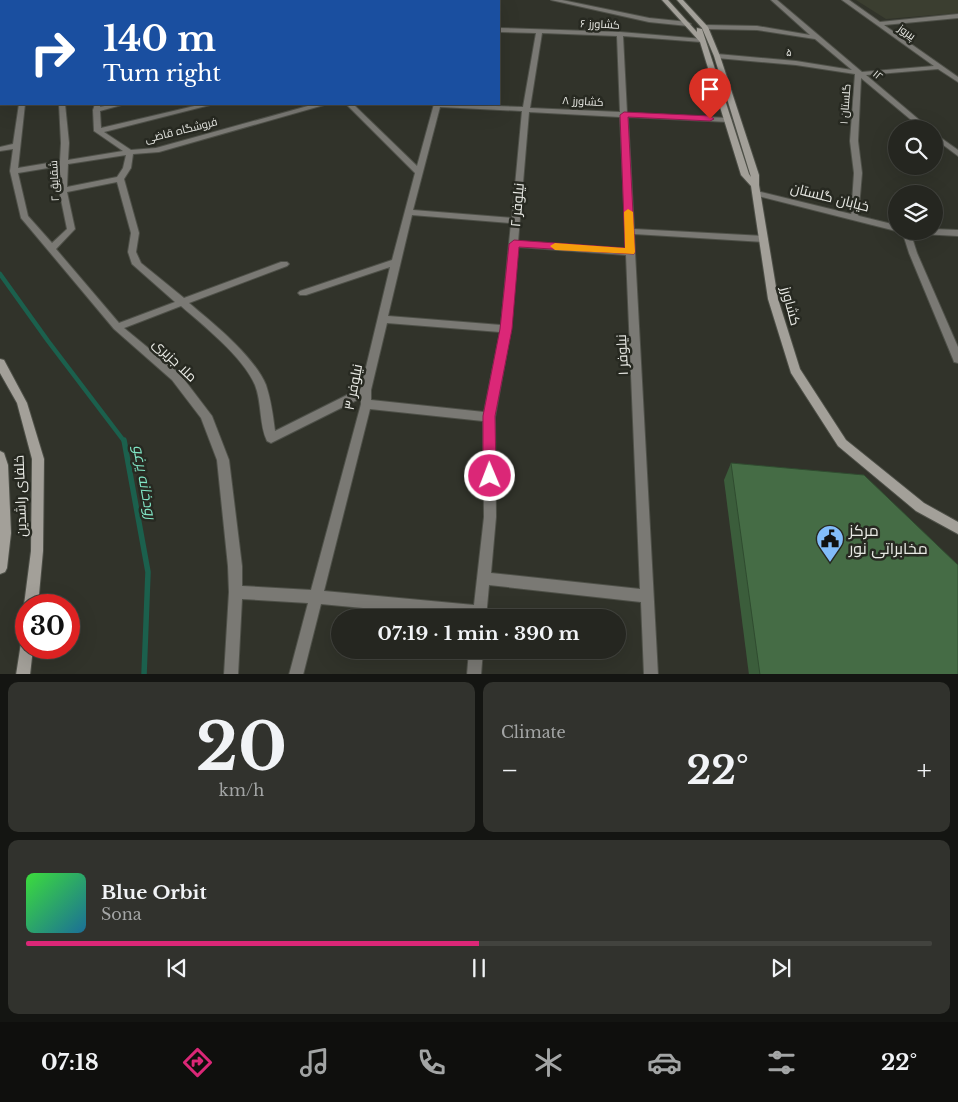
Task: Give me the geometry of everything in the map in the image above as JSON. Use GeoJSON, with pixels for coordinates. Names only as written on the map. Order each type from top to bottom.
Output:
{"type":"FeatureCollection","features":[{"type":"Feature","properties":{"kind":"main road"},"geometry":{"type":"LineString","coordinates":[[665,0],[688,24],[703,44],[745,175],[756,189]]}},
{"type":"Feature","properties":{"kind":"main road"},"geometry":{"type":"LineString","coordinates":[[674,0],[705,27]]}},
{"type":"Feature","properties":{"kind":"main road"},"geometry":{"type":"LineString","coordinates":[[680,0],[705,27]]}},
{"type":"Feature","properties":{"kind":"main road"},"geometry":{"type":"LineString","coordinates":[[688,0],[705,27],[703,44]]}},
{"type":"Feature","properties":{"kind":"main road","name":"کشاورز"},"geometry":{"type":"LineString","coordinates":[[705,27],[718,56],[755,174],[773,299],[795,370],[842,444],[920,507],[958,528]]}},
{"type":"Feature","properties":{"kind":"main road","name":"خلفای راشدین"},"geometry":{"type":"LineString","coordinates":[[0,363],[22,403],[38,459],[37,551],[32,594]]}},
{"type":"Feature","properties":{"kind":"main road"},"geometry":{"type":"LineString","coordinates":[[0,456],[5,533],[0,568]]}},
{"type":"Feature","properties":{"kind":"main road"},"geometry":{"type":"LineString","coordinates":[[23,674],[25,659]]}},
{"type":"Feature","properties":{"kind":"street"},"geometry":{"type":"LineString","coordinates":[[554,0],[649,20],[688,24]]}},
{"type":"Feature","properties":{"kind":"street","name":"۱۲"},"geometry":{"type":"LineString","coordinates":[[774,0],[858,74],[916,120]]}},
{"type":"Feature","properties":{"kind":"street","name":"پیروز"},"geometry":{"type":"LineString","coordinates":[[845,0],[958,80]]}},
{"type":"Feature","properties":{"kind":"street"},"geometry":{"type":"LineString","coordinates":[[878,24],[958,16]]}},
{"type":"Feature","properties":{"kind":"street"},"geometry":{"type":"LineString","coordinates":[[946,17],[958,24]]}},
{"type":"Feature","properties":{"kind":"street"},"geometry":{"type":"LineString","coordinates":[[705,27],[757,28],[817,38]]}},
{"type":"Feature","properties":{"kind":"street","name":"کشاورز ۶"},"geometry":{"type":"LineString","coordinates":[[500,30],[620,34],[703,44]]}},
{"type":"Feature","properties":{"kind":"street","name":"نیلوفر ۲"},"geometry":{"type":"LineString","coordinates":[[480,609],[490,516],[489,416],[506,329],[526,110],[539,31]]}},
{"type":"Feature","properties":{"kind":"street","name":"نیلوفر ۱"},"geometry":{"type":"LineString","coordinates":[[620,34],[651,674]]}},
{"type":"Feature","properties":{"kind":"street","name":"۵"},"geometry":{"type":"LineString","coordinates":[[718,56],[796,63],[858,74]]}},
{"type":"Feature","properties":{"kind":"street","name":"گلستان ۱"},"geometry":{"type":"LineString","coordinates":[[855,217],[858,173],[854,142],[858,74],[940,68]]}},
{"type":"Feature","properties":{"kind":"street","name":"ملا جزیری"},"geometry":{"type":"LineString","coordinates":[[22,105],[14,171],[24,216],[116,327],[176,377],[206,416],[223,460],[235,566],[236,592],[231,674]]}},
{"type":"Feature","properties":{"kind":"street","name":"شقایق ۲"},"geometry":{"type":"LineString","coordinates":[[51,249],[71,229],[63,190],[65,143],[62,105]]}},
{"type":"Feature","properties":{"kind":"street"},"geometry":{"type":"LineString","coordinates":[[98,131],[97,107],[114,105]]}},
{"type":"Feature","properties":{"kind":"street"},"geometry":{"type":"LineString","coordinates":[[98,131],[207,105]]}},
{"type":"Feature","properties":{"kind":"street","name":"فروشگاه قاضی"},"geometry":{"type":"LineString","coordinates":[[14,171],[130,152],[156,150],[318,105]]}},
{"type":"Feature","properties":{"kind":"street"},"geometry":{"type":"LineString","coordinates":[[350,105],[419,173]]}},
{"type":"Feature","properties":{"kind":"street","name":"نیلوفر ۳"},"geometry":{"type":"LineString","coordinates":[[296,674],[366,404],[366,390],[384,319],[395,262],[437,105]]}},
{"type":"Feature","properties":{"kind":"street","name":"کشاورز ۸"},"geometry":{"type":"LineString","coordinates":[[452,105],[728,120]]}},
{"type":"Feature","properties":{"kind":"street"},"geometry":{"type":"LineString","coordinates":[[63,190],[120,179],[127,168],[130,152],[98,131]]}},
{"type":"Feature","properties":{"kind":"street"},"geometry":{"type":"LineString","coordinates":[[943,142],[958,154]]}},
{"type":"Feature","properties":{"kind":"street"},"geometry":{"type":"LineString","coordinates":[[0,149],[17,146]]}},
{"type":"Feature","properties":{"kind":"street"},"geometry":{"type":"LineString","coordinates":[[120,179],[135,233],[132,252],[137,264],[231,345],[248,364],[260,384],[266,405],[271,438],[366,390]]}},
{"type":"Feature","properties":{"kind":"street","name":"خیابان گلستان"},"geometry":{"type":"LineString","coordinates":[[756,189],[888,226]]}},
{"type":"Feature","properties":{"kind":"street"},"geometry":{"type":"LineString","coordinates":[[408,212],[516,221]]}},
{"type":"Feature","properties":{"kind":"street"},"geometry":{"type":"LineString","coordinates":[[629,231],[764,239]]}},
{"type":"Feature","properties":{"kind":"street"},"geometry":{"type":"LineString","coordinates":[[943,232],[958,233]]}},
{"type":"Feature","properties":{"kind":"street"},"geometry":{"type":"LineString","coordinates":[[909,240],[958,359]]}},
{"type":"Feature","properties":{"kind":"street"},"geometry":{"type":"LineString","coordinates":[[514,244],[630,252]]}},
{"type":"Feature","properties":{"kind":"street"},"geometry":{"type":"LineString","coordinates":[[303,293],[395,262]]}},
{"type":"Feature","properties":{"kind":"street"},"geometry":{"type":"LineString","coordinates":[[116,327],[182,304],[284,264]]}},
{"type":"Feature","properties":{"kind":"street"},"geometry":{"type":"LineString","coordinates":[[384,319],[506,329]]}},
{"type":"Feature","properties":{"kind":"street"},"geometry":{"type":"LineString","coordinates":[[366,404],[489,416]]}},
{"type":"Feature","properties":{"kind":"street"},"geometry":{"type":"LineString","coordinates":[[483,578],[647,596]]}},
{"type":"Feature","properties":{"kind":"street"},"geometry":{"type":"LineString","coordinates":[[236,592],[315,597],[425,609]]}},
{"type":"Feature","properties":{"kind":"street"},"geometry":{"type":"LineString","coordinates":[[474,674],[475,659]]}},
{"type":"Feature","properties":{"kind":"shaded area"},"geometry":{"type":"Polygon","coordinates":[[[856,0],[958,0],[958,13],[886,19],[856,0]]]}},
{"type":"Feature","properties":{"kind":"building","name":"مرکز مخابراتی نور"},"geometry":{"type":"Polygon","coordinates":[[[731,463],[864,475],[958,565],[958,674],[760,674],[731,463]]]}},
{"type":"Feature","properties":{"kind":"waterway","name":"رودخانه یرغو"},"geometry":{"type":"LineString","coordinates":[[0,274],[124,441]]}},
{"type":"Feature","properties":{"kind":"waterway","name":"رودخانه یرغو"},"geometry":{"type":"LineString","coordinates":[[124,440],[148,572],[144,674]]}},
{"type":"Feature","properties":{"kind":"slow traffic"},"geometry":{"type":"LineString","coordinates":[[555,246],[630,252],[628,212]]}},
{"type":"Feature","properties":{"kind":"place","name":"مرکز مخابراتی نور"},"geometry":{"type":"Point","coordinates":[830,563]}},
{"type":"Feature","properties":{"kind":"route"},"geometry":{"type":"LineString","coordinates":[[490,476],[489,416],[506,329],[514,244],[630,252],[624,115],[710,119]]}}]}
